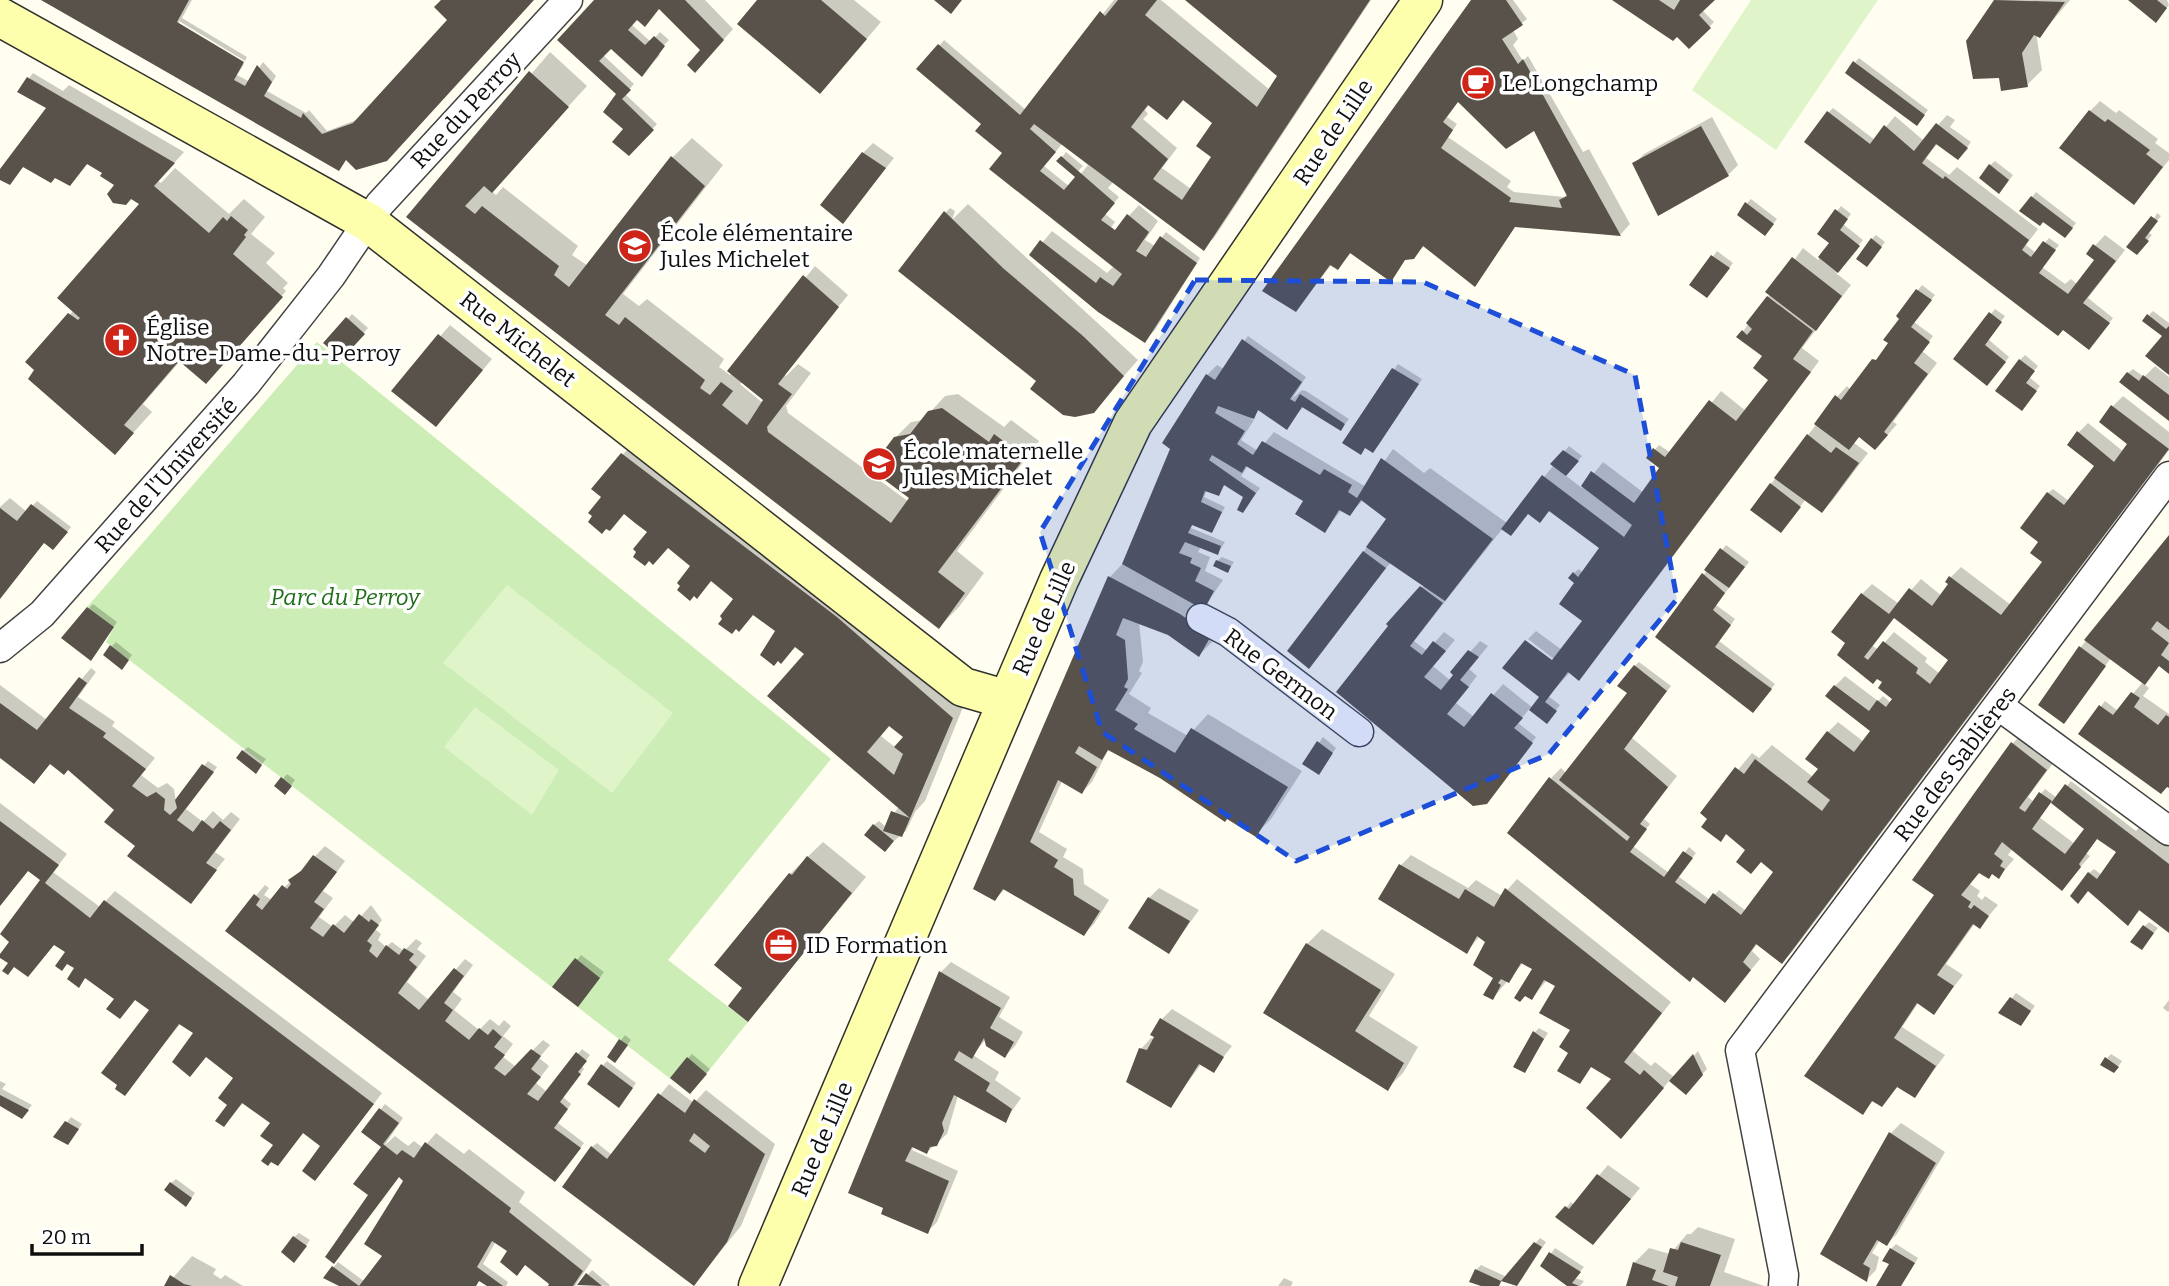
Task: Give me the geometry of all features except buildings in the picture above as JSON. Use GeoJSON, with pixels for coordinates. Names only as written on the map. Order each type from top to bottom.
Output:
{"type":"FeatureCollection","features":[{"type":"Feature","properties":{"kind":"main road","name":"Rue de Lille"},"geometry":{"type":"LineString","coordinates":[[758,1286],[1059,580],[1133,423],[1423,0]]}},
{"type":"Feature","properties":{"kind":"main road","name":"Rue Michelet"},"geometry":{"type":"LineString","coordinates":[[0,17],[368,222],[962,687],[1008,700]]}},
{"type":"Feature","properties":{"kind":"street","name":"Rue du Perroy"},"geometry":{"type":"LineString","coordinates":[[368,222],[380,204],[568,0]]}},
{"type":"Feature","properties":{"kind":"street","name":"Rue de l'Université"},"geometry":{"type":"LineString","coordinates":[[0,648],[42,614],[246,384],[331,276],[368,222]]}},
{"type":"Feature","properties":{"kind":"street","name":"Rue des Sablières"},"geometry":{"type":"LineString","coordinates":[[1790,1282],[1740,1050],[2169,476]]}},
{"type":"Feature","properties":{"kind":"street","name":"Rue Germon"},"geometry":{"type":"LineString","coordinates":[[1201,618],[1228,632],[1359,732]]}},
{"type":"Feature","properties":{"kind":"street"},"geometry":{"type":"LineString","coordinates":[[1999,706],[2169,831]]}},
{"type":"Feature","properties":{"kind":"highlighted area"},"geometry":{"type":"Polygon","coordinates":[[[1195,280],[1423,282],[1635,375],[1677,599],[1549,754],[1296,861],[1102,732],[1040,532],[1195,280]]]}},
{"type":"Feature","properties":{"kind":"green space"},"geometry":{"type":"Polygon","coordinates":[[[1751,0],[1878,0],[1776,150],[1692,90],[1751,0]]]}},
{"type":"Feature","properties":{"kind":"green space","name":"Parc du Perroy"},"geometry":{"type":"Polygon","coordinates":[[[317,342],[831,759],[668,960],[748,1022],[690,1094],[106,642],[114,627],[87,607],[317,342]]]}},
{"type":"Feature","properties":{"kind":"green space"},"geometry":{"type":"Polygon","coordinates":[[[507,585],[673,713],[612,793],[443,663],[507,585]]]}},
{"type":"Feature","properties":{"kind":"green space"},"geometry":{"type":"Polygon","coordinates":[[[475,707],[559,770],[532,815],[444,747],[475,707]]]}},
{"type":"Feature","properties":{"kind":"place","name":"Le Longchamp"},"geometry":{"type":"Point","coordinates":[1478,83]}},
{"type":"Feature","properties":{"kind":"place","name":"École élémentaire Jules Michelet"},"geometry":{"type":"Point","coordinates":[635,246]}},
{"type":"Feature","properties":{"kind":"place","name":"Église Notre-Dame-du-Perroy"},"geometry":{"type":"Point","coordinates":[121,340]}},
{"type":"Feature","properties":{"kind":"place","name":"École maternelle Jules Michelet"},"geometry":{"type":"Point","coordinates":[879,464]}},
{"type":"Feature","properties":{"kind":"place","name":"ID Formation"},"geometry":{"type":"Point","coordinates":[781,945]}}]}
